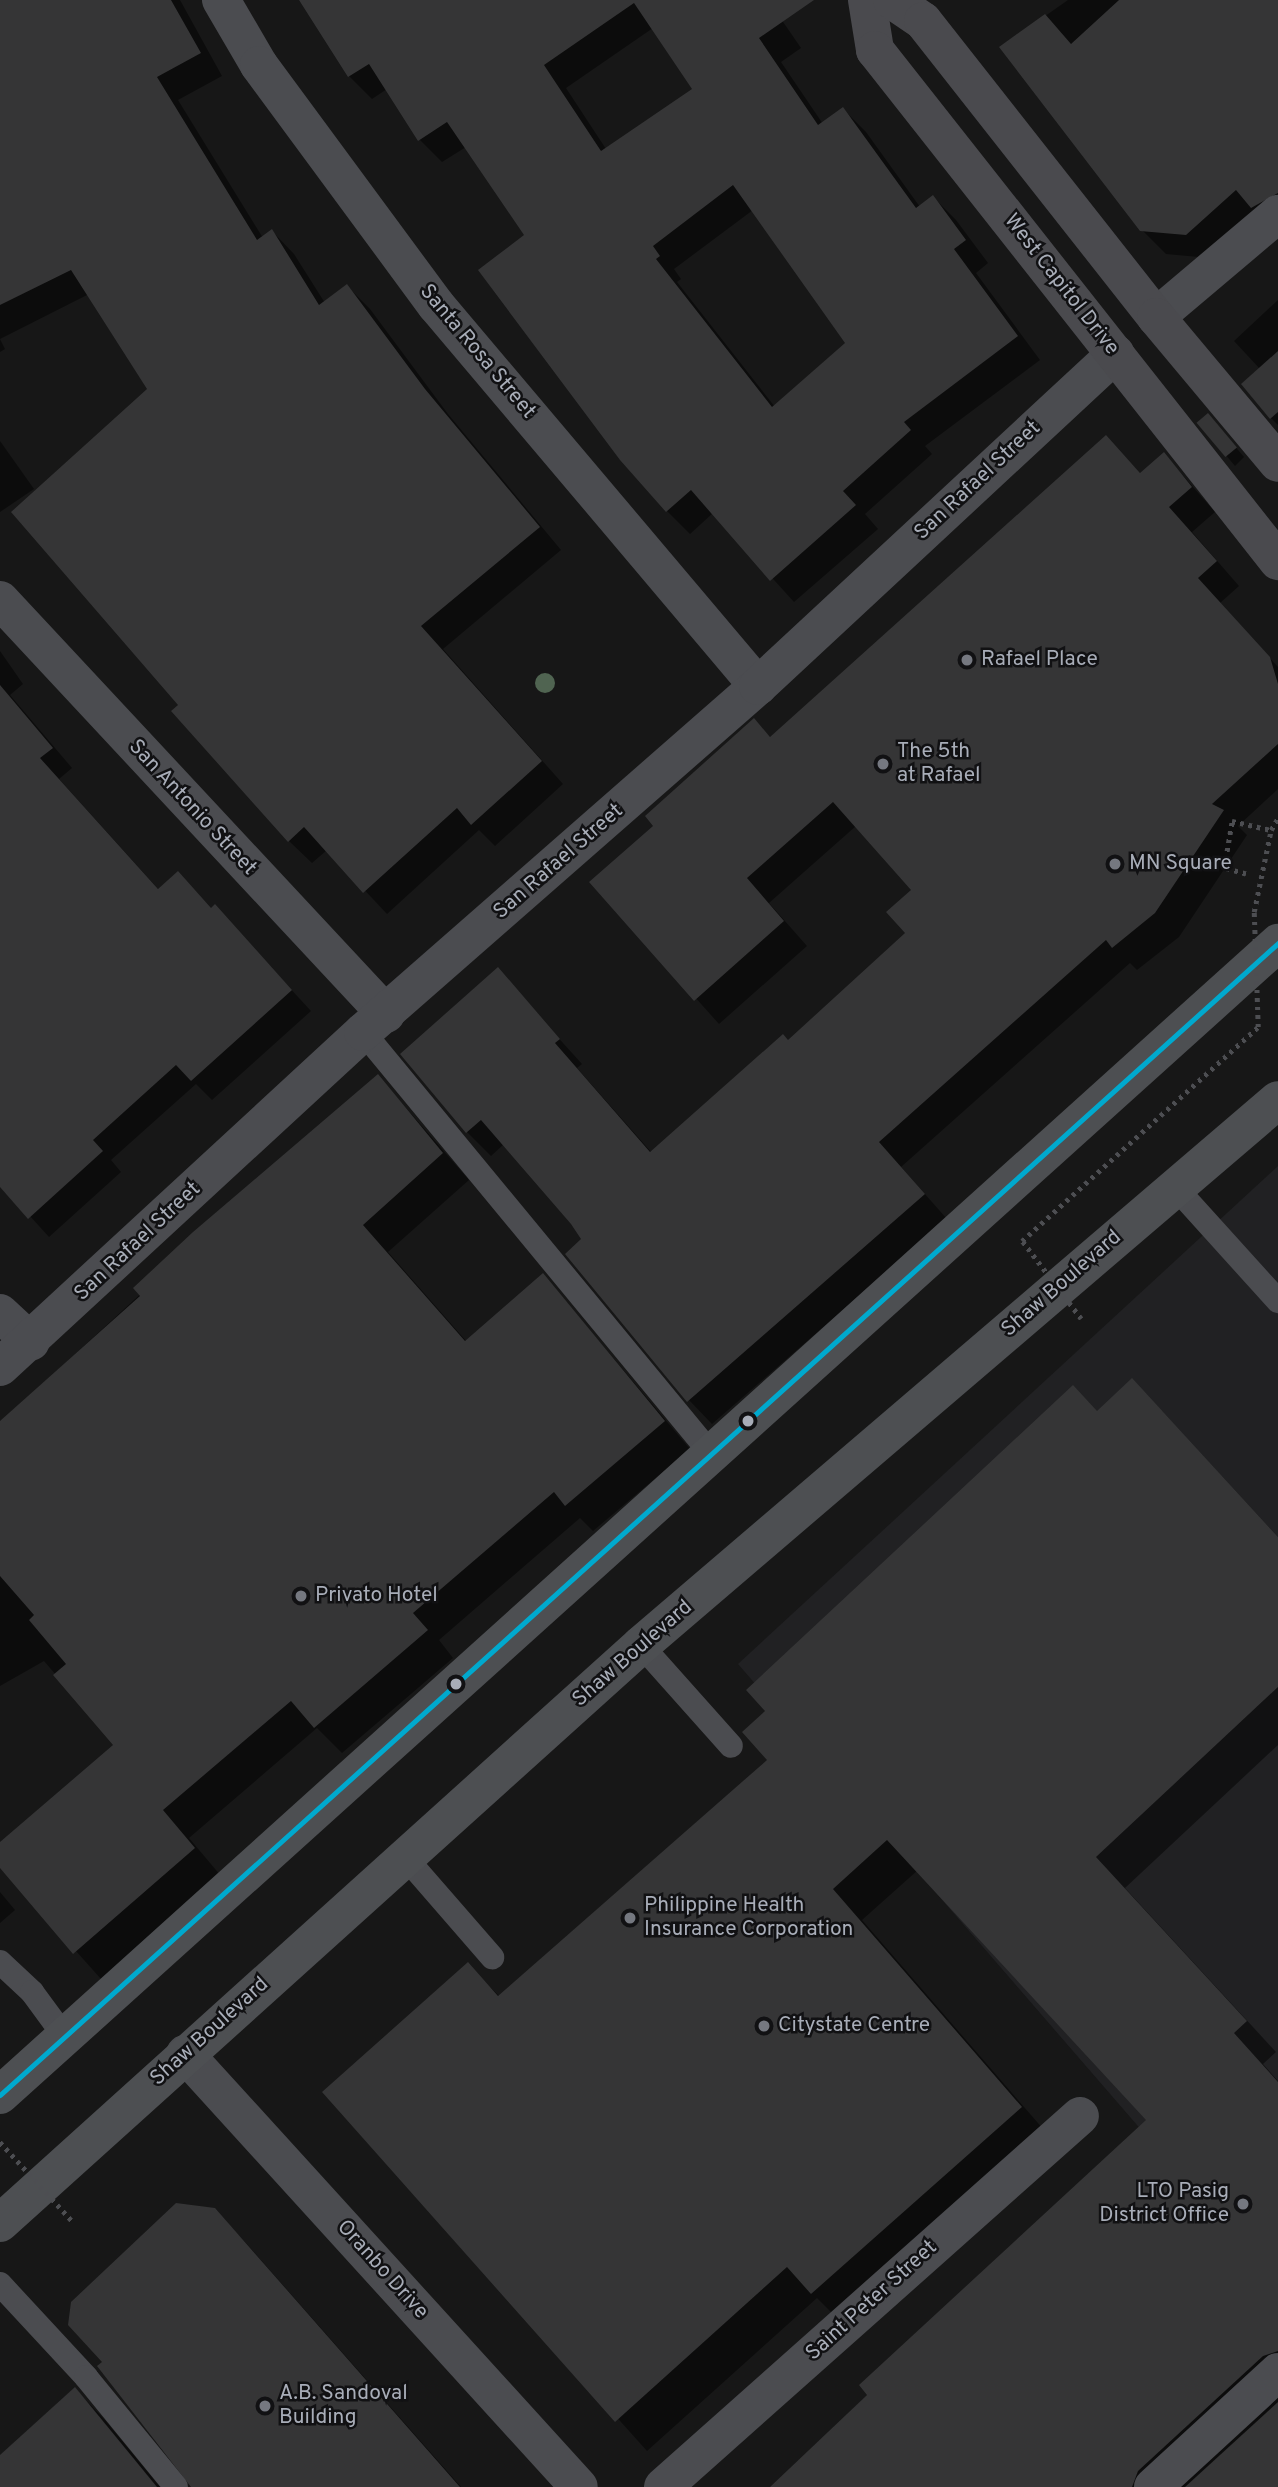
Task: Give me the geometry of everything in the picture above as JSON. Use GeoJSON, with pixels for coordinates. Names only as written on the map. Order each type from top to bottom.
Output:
{"type":"FeatureCollection","features":[{"type":"Feature","properties":{"kind":"main road"},"geometry":{"type":"LineString","coordinates":[[0,2095],[713,1456],[1270,950],[1278,916]]}},
{"type":"Feature","properties":{"kind":"main road","name":"Shaw Boulevard"},"geometry":{"type":"LineString","coordinates":[[0,2223],[641,1645],[1278,1100]]}},
{"type":"Feature","properties":{"kind":"street","name":"Santa Rosa Street"},"geometry":{"type":"LineString","coordinates":[[221,0],[259,65],[436,305],[758,686]]}},
{"type":"Feature","properties":{"kind":"street","name":"West Capitol Drive"},"geometry":{"type":"LineString","coordinates":[[867,0],[876,50],[1278,561]]}},
{"type":"Feature","properties":{"kind":"street"},"geometry":{"type":"LineString","coordinates":[[892,0],[923,21],[1156,317],[1278,463]]}},
{"type":"Feature","properties":{"kind":"street"},"geometry":{"type":"LineString","coordinates":[[1156,317],[1278,214]]}},
{"type":"Feature","properties":{"kind":"street","name":"San Rafael Street"},"geometry":{"type":"LineString","coordinates":[[0,1367],[31,1342],[374,1023],[758,686],[1115,354]]}},
{"type":"Feature","properties":{"kind":"street","name":"San Antonio Street"},"geometry":{"type":"LineString","coordinates":[[0,600],[374,1023]]}},
{"type":"Feature","properties":{"kind":"street"},"geometry":{"type":"LineString","coordinates":[[0,1313],[31,1342]]}},
{"type":"Feature","properties":{"kind":"street","name":"Oranbo Drive"},"geometry":{"type":"LineString","coordinates":[[185,2054],[579,2487]]}},
{"type":"Feature","properties":{"kind":"street","name":"Saint Peter Street"},"geometry":{"type":"LineString","coordinates":[[663,2487],[1080,2116]]}},
{"type":"Feature","properties":{"kind":"street"},"geometry":{"type":"LineString","coordinates":[[1153,2487],[1278,2372]]}},
{"type":"Feature","properties":{"kind":"lane"},"geometry":{"type":"LineString","coordinates":[[374,1023],[713,1456]]}},
{"type":"Feature","properties":{"kind":"lane"},"geometry":{"type":"LineString","coordinates":[[1175,1187],[1278,1301]]}},
{"type":"Feature","properties":{"kind":"lane"},"geometry":{"type":"LineString","coordinates":[[641,1645],[731,1746]]}},
{"type":"Feature","properties":{"kind":"lane"},"geometry":{"type":"LineString","coordinates":[[405,1857],[492,1957]]}},
{"type":"Feature","properties":{"kind":"lane"},"geometry":{"type":"LineString","coordinates":[[0,1962],[32,1992],[65,2036]]}},
{"type":"Feature","properties":{"kind":"lane"},"geometry":{"type":"LineString","coordinates":[[0,2284],[86,2377],[176,2487]]}},
{"type":"Feature","properties":{"kind":"path"},"geometry":{"type":"LineString","coordinates":[[1081,1319],[1022,1241],[1258,1027],[1254,912],[1271,830],[1278,818]]}},
{"type":"Feature","properties":{"kind":"path"},"geometry":{"type":"LineString","coordinates":[[1246,874],[1224,868],[1232,821],[1271,830]]}},
{"type":"Feature","properties":{"kind":"path"},"geometry":{"type":"LineString","coordinates":[[0,2142],[73,2222]]}},
{"type":"Feature","properties":{"kind":"shaded area"},"geometry":{"type":"Polygon","coordinates":[[[1278,1166],[1278,2288],[738,1664],[1278,1166]]]}},
{"type":"Feature","properties":{"kind":"building"},"geometry":{"type":"Polygon","coordinates":[[[0,0],[171,0],[201,53],[157,77],[257,240],[272,229],[319,305],[347,284],[425,389],[540,527],[421,626],[542,761],[471,825],[457,808],[363,893],[304,827],[288,842],[171,711],[178,705],[11,512],[147,389],[71,270],[0,305],[0,0]]]}},
{"type":"Feature","properties":{"kind":"building"},"geometry":{"type":"Polygon","coordinates":[[[299,0],[814,0],[759,38],[818,125],[843,107],[916,208],[933,195],[966,240],[954,249],[1018,336],[904,422],[911,430],[843,491],[856,505],[770,581],[691,490],[666,512],[620,460],[478,270],[524,235],[447,122],[418,141],[369,64],[348,77],[299,0]],[[634,3],[544,65],[601,151],[692,89],[634,3]],[[733,185],[653,246],[660,256],[656,259],[772,407],[845,343],[733,185]]]}},
{"type":"Feature","properties":{"kind":"building"},"geometry":{"type":"Polygon","coordinates":[[[1119,0],[1278,0],[1278,193],[1251,208],[1236,190],[1186,235],[1140,231],[999,47],[1045,14],[1071,44],[1119,0]]]}},
{"type":"Feature","properties":{"kind":"building"},"geometry":{"type":"Polygon","coordinates":[[[1278,351],[1278,412],[1270,419],[1241,384],[1278,351]]]}},
{"type":"Feature","properties":{"kind":"building"},"geometry":{"type":"Polygon","coordinates":[[[1208,413],[1237,447],[1225,457],[1197,423],[1208,413]]]}},
{"type":"Feature","properties":{"kind":"building"},"geometry":{"type":"Polygon","coordinates":[[[1106,435],[1140,473],[1164,452],[1192,487],[1169,507],[1217,561],[1198,578],[1270,657],[1278,684],[1278,744],[1212,804],[1224,810],[1155,913],[1112,948],[1106,940],[879,1142],[925,1194],[687,1402],[565,1254],[581,1239],[571,1224],[481,1120],[466,1133],[400,1054],[498,967],[560,1039],[555,1043],[650,1152],[783,1034],[788,1040],[905,933],[886,912],[911,890],[833,802],[747,878],[784,921],[694,1001],[589,882],[653,826],[645,816],[754,718],[770,737],[1106,435]]]}},
{"type":"Feature","properties":{"kind":"building"},"geometry":{"type":"Polygon","coordinates":[[[0,685],[53,748],[40,758],[158,889],[178,871],[211,908],[215,904],[292,990],[191,1081],[176,1065],[93,1140],[103,1151],[28,1219],[0,1187],[0,685]]]}},
{"type":"Feature","properties":{"kind":"building"},"geometry":{"type":"Polygon","coordinates":[[[378,1074],[443,1153],[363,1225],[465,1341],[543,1273],[665,1421],[565,1506],[554,1492],[413,1613],[428,1630],[314,1728],[291,1701],[163,1810],[195,1848],[73,1954],[0,1868],[0,1842],[113,1745],[53,1675],[66,1664],[29,1620],[34,1615],[0,1576],[0,1421],[140,1296],[133,1288],[193,1232],[378,1074]]]}},
{"type":"Feature","properties":{"kind":"building"},"geometry":{"type":"Polygon","coordinates":[[[1132,1378],[1278,1537],[1278,1687],[1096,1857],[1247,2021],[1234,2033],[1278,2082],[1278,2351],[1263,2356],[1138,2471],[1132,2487],[770,2487],[867,2395],[859,2385],[1146,2120],[887,1840],[833,1889],[1022,2107],[811,2294],[787,2267],[615,2422],[322,2092],[468,1962],[498,1996],[767,1760],[742,1732],[765,1711],[746,1690],[1073,1385],[1097,1411],[1132,1378]]]}},
{"type":"Feature","properties":{"kind":"building","name":"A.B. Sandoval Building"},"geometry":{"type":"Polygon","coordinates":[[[176,2203],[215,2208],[460,2487],[191,2487],[97,2366],[102,2362],[68,2325],[71,2302],[176,2203]]]}},
{"type":"Feature","properties":{"kind":"building"},"geometry":{"type":"Polygon","coordinates":[[[75,2387],[157,2487],[0,2487],[0,2455],[75,2387]]]}},
{"type":"Feature","properties":{"kind":"building"},"geometry":{"type":"Polygon","coordinates":[[[1278,2402],[1278,2487],[1185,2487],[1278,2402]]]}},
{"type":"Feature","properties":{"kind":"transit line"},"geometry":{"type":"LineString","coordinates":[[0,2095],[1278,943]]}},
{"type":"Feature","properties":{"kind":"place","name":"Rafael Place"},"geometry":{"type":"Point","coordinates":[967,660]}},
{"type":"Feature","properties":{"kind":"place","name":"The 5th at Rafael"},"geometry":{"type":"Point","coordinates":[883,764]}},
{"type":"Feature","properties":{"kind":"place","name":"MN Square"},"geometry":{"type":"Point","coordinates":[1115,864]}},
{"type":"Feature","properties":{"kind":"place","name":"Privato Hotel"},"geometry":{"type":"Point","coordinates":[301,1596]}},
{"type":"Feature","properties":{"kind":"place","name":"Philippine Health Insurance Corporation"},"geometry":{"type":"Point","coordinates":[630,1918]}},
{"type":"Feature","properties":{"kind":"place","name":"Citystate Centre"},"geometry":{"type":"Point","coordinates":[764,2026]}},
{"type":"Feature","properties":{"kind":"place","name":"LTO Pasig District Office"},"geometry":{"type":"Point","coordinates":[1243,2204]}},
{"type":"Feature","properties":{"kind":"place","name":"A.B. Sandoval Building"},"geometry":{"type":"Point","coordinates":[265,2406]}}]}
